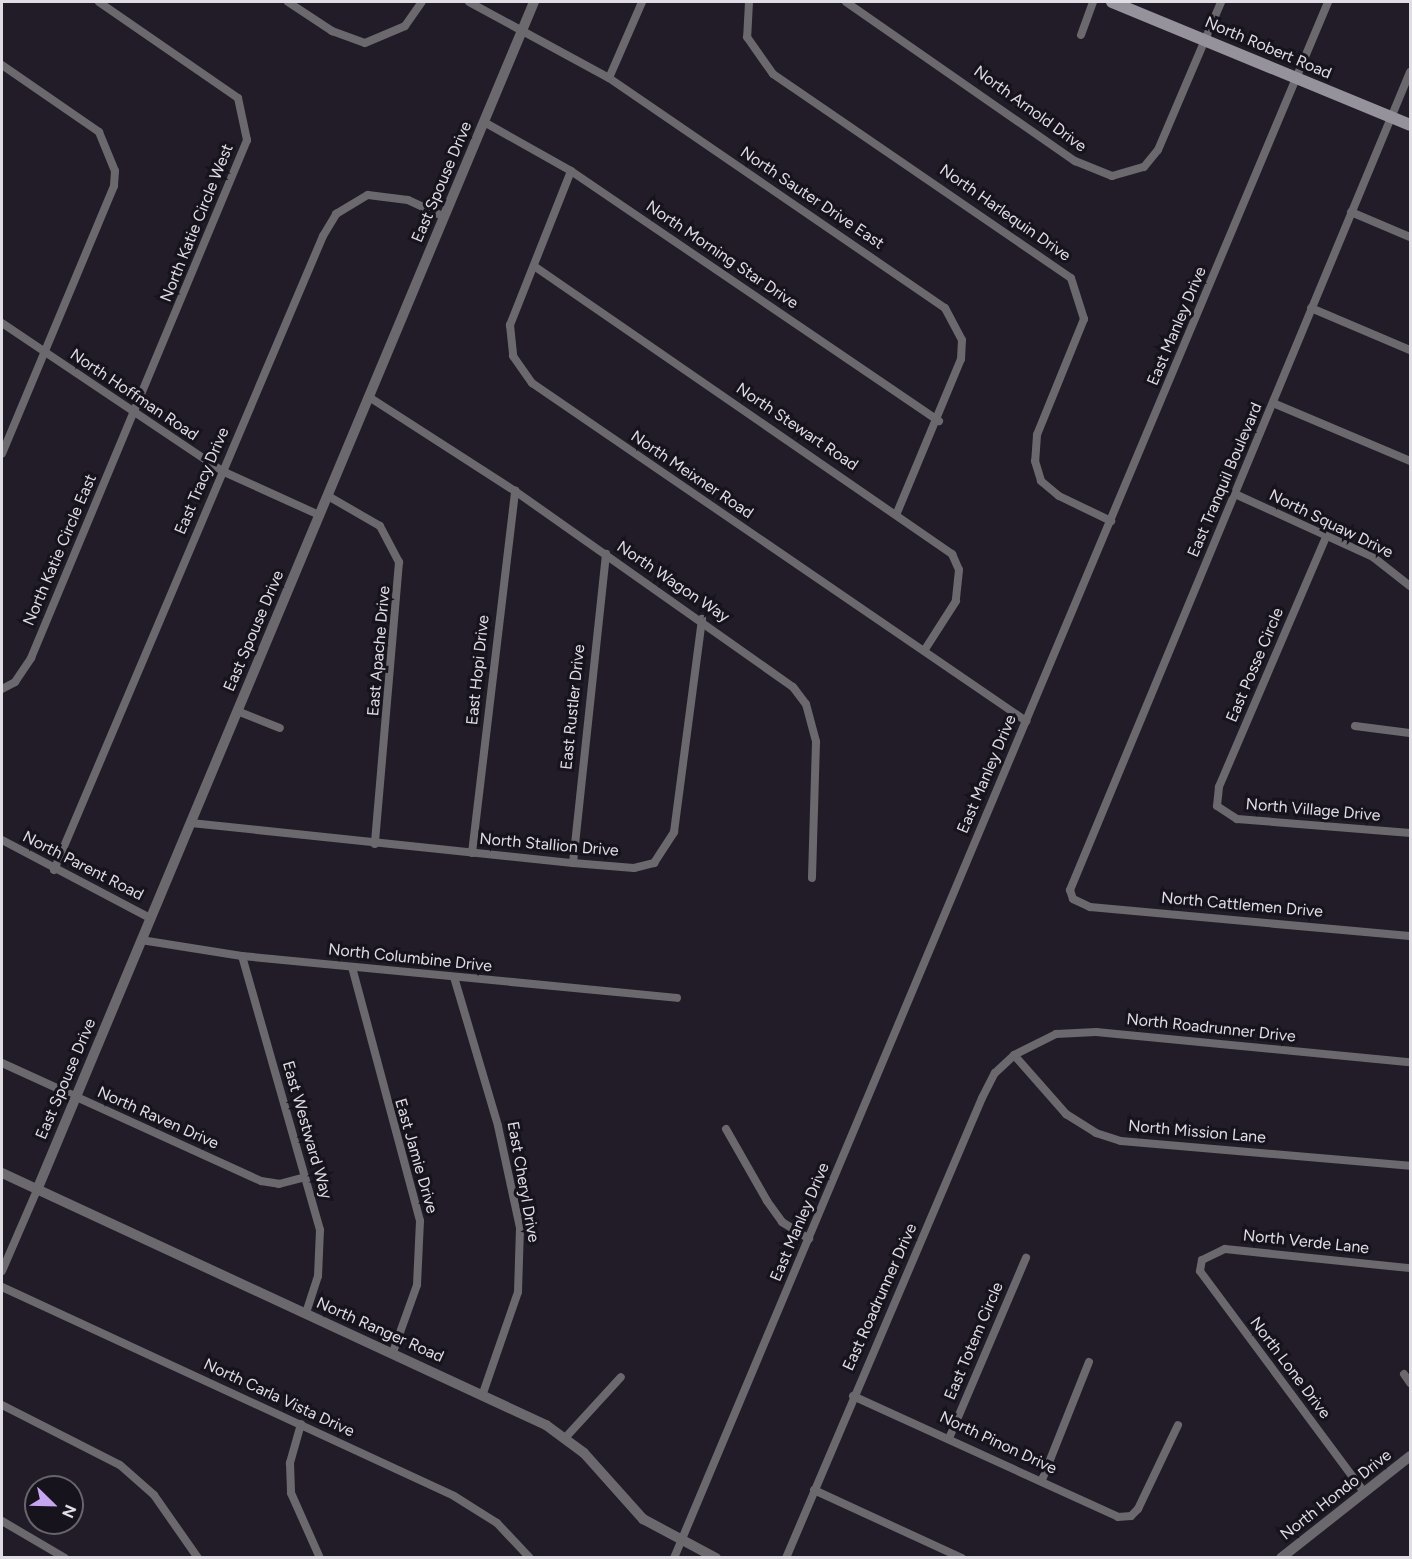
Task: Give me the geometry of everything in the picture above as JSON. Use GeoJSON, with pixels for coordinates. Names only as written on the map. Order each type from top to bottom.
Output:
{"type":"FeatureCollection","features":[{"type":"Feature","properties":{"kind":"main road","name":"North Robert Road"},"geometry":{"type":"LineString","coordinates":[[1113,2],[1410,125]]}},
{"type":"Feature","properties":{"kind":"street","name":"North Katie Circle West"},"geometry":{"type":"LineString","coordinates":[[99,2],[225,87],[238,98],[248,126],[242,156],[134,413]]}},
{"type":"Feature","properties":{"kind":"street"},"geometry":{"type":"LineString","coordinates":[[288,2],[332,31],[365,43],[405,26],[422,2]]}},
{"type":"Feature","properties":{"kind":"street","name":"North Sauter Drive East"},"geometry":{"type":"LineString","coordinates":[[469,2],[609,78],[945,308],[962,340],[956,380],[897,513]]}},
{"type":"Feature","properties":{"kind":"street","name":"East Spouse Drive"},"geometry":{"type":"LineString","coordinates":[[2,1271],[534,2]]}},
{"type":"Feature","properties":{"kind":"street"},"geometry":{"type":"LineString","coordinates":[[609,78],[642,2]]}},
{"type":"Feature","properties":{"kind":"street","name":"North Harlequin Drive"},"geometry":{"type":"LineString","coordinates":[[749,2],[747,37],[773,74],[1071,278],[1084,319],[1037,435],[1035,461],[1041,481],[1059,496],[1111,521]]}},
{"type":"Feature","properties":{"kind":"street","name":"North Arnold Drive"},"geometry":{"type":"LineString","coordinates":[[846,2],[1075,161],[1112,176],[1144,167],[1158,150],[1221,2]]}},
{"type":"Feature","properties":{"kind":"street"},"geometry":{"type":"LineString","coordinates":[[1081,35],[1094,2]]}},
{"type":"Feature","properties":{"kind":"street","name":"East Manley Drive"},"geometry":{"type":"LineString","coordinates":[[674,1557],[1328,2]]}},
{"type":"Feature","properties":{"kind":"street"},"geometry":{"type":"LineString","coordinates":[[2,65],[99,132],[115,171],[114,186],[2,454]]}},
{"type":"Feature","properties":{"kind":"street","name":"East Tranquil Boulevard"},"geometry":{"type":"LineString","coordinates":[[1073,899],[1072,879],[1235,495],[1410,72]]}},
{"type":"Feature","properties":{"kind":"street","name":"North Morning Star Drive"},"geometry":{"type":"LineString","coordinates":[[484,122],[571,171],[939,421]]}},
{"type":"Feature","properties":{"kind":"street","name":"North Meixner Road"},"geometry":{"type":"LineString","coordinates":[[571,171],[508,340],[532,383],[1026,721]]}},
{"type":"Feature","properties":{"kind":"street","name":"East Tracy Drive"},"geometry":{"type":"LineString","coordinates":[[54,870],[222,471],[336,214],[350,202],[386,195],[444,217]]}},
{"type":"Feature","properties":{"kind":"street"},"geometry":{"type":"LineString","coordinates":[[1351,212],[1410,237]]}},
{"type":"Feature","properties":{"kind":"street","name":"North Stewart Road"},"geometry":{"type":"LineString","coordinates":[[534,266],[897,513],[952,554],[959,570],[956,601],[924,651]]}},
{"type":"Feature","properties":{"kind":"street"},"geometry":{"type":"LineString","coordinates":[[1311,308],[1410,350]]}},
{"type":"Feature","properties":{"kind":"street","name":"North Hoffman Road"},"geometry":{"type":"LineString","coordinates":[[2,323],[222,471],[319,515]]}},
{"type":"Feature","properties":{"kind":"street","name":"North Wagon Way"},"geometry":{"type":"LineString","coordinates":[[369,397],[515,491],[702,619],[768,667],[806,704],[818,764],[812,878]]}},
{"type":"Feature","properties":{"kind":"street"},"geometry":{"type":"LineString","coordinates":[[1273,403],[1410,460]]}},
{"type":"Feature","properties":{"kind":"street","name":"North Katie Circle East"},"geometry":{"type":"LineString","coordinates":[[2,689],[15,682],[31,658],[134,413]]}},
{"type":"Feature","properties":{"kind":"street","name":"East Hopi Drive"},"geometry":{"type":"LineString","coordinates":[[472,853],[515,491]]}},
{"type":"Feature","properties":{"kind":"street","name":"North Squaw Drive"},"geometry":{"type":"LineString","coordinates":[[1235,495],[1372,557],[1410,586]]}},
{"type":"Feature","properties":{"kind":"street","name":"East Apache Drive"},"geometry":{"type":"LineString","coordinates":[[328,496],[380,526],[399,562],[375,844]]}},
{"type":"Feature","properties":{"kind":"street","name":"East Posse Circle"},"geometry":{"type":"LineString","coordinates":[[1217,806],[1219,787],[1326,537]]}},
{"type":"Feature","properties":{"kind":"street","name":"East Rustler Drive"},"geometry":{"type":"LineString","coordinates":[[573,863],[606,554]]}},
{"type":"Feature","properties":{"kind":"street","name":"North Stallion Drive"},"geometry":{"type":"LineString","coordinates":[[191,824],[573,863],[634,867],[654,863],[666,850],[675,832],[702,619]]}},
{"type":"Feature","properties":{"kind":"street"},"geometry":{"type":"LineString","coordinates":[[237,711],[280,728]]}},
{"type":"Feature","properties":{"kind":"street"},"geometry":{"type":"LineString","coordinates":[[1355,726],[1410,733]]}},
{"type":"Feature","properties":{"kind":"street","name":"North Village Drive"},"geometry":{"type":"LineString","coordinates":[[1217,806],[1237,819],[1410,834]]}},
{"type":"Feature","properties":{"kind":"street","name":"North Parent Road"},"geometry":{"type":"LineString","coordinates":[[2,840],[54,870],[150,918]]}},
{"type":"Feature","properties":{"kind":"street","name":"North Cattlemen Drive"},"geometry":{"type":"LineString","coordinates":[[1073,899],[1090,907],[1410,936]]}},
{"type":"Feature","properties":{"kind":"street","name":"North Columbine Drive"},"geometry":{"type":"LineString","coordinates":[[141,940],[242,956],[677,998]]}},
{"type":"Feature","properties":{"kind":"street","name":"East Westward Way"},"geometry":{"type":"LineString","coordinates":[[242,956],[305,1178],[321,1254],[306,1313]]}},
{"type":"Feature","properties":{"kind":"street","name":"East Jamie Drive"},"geometry":{"type":"LineString","coordinates":[[352,967],[420,1221],[417,1285],[393,1352]]}},
{"type":"Feature","properties":{"kind":"street","name":"East Cheryl Drive"},"geometry":{"type":"LineString","coordinates":[[454,977],[498,1126],[520,1228],[518,1292],[483,1393]]}},
{"type":"Feature","properties":{"kind":"street","name":"North Roadrunner Drive"},"geometry":{"type":"LineString","coordinates":[[1014,1055],[1056,1034],[1096,1032],[1410,1062]]}},
{"type":"Feature","properties":{"kind":"street","name":"North Mission Lane"},"geometry":{"type":"LineString","coordinates":[[1014,1055],[1066,1114],[1095,1133],[1121,1141],[1410,1166]]}},
{"type":"Feature","properties":{"kind":"street","name":"East Roadrunner Drive"},"geometry":{"type":"LineString","coordinates":[[786,1557],[982,1098],[995,1073],[1014,1055]]}},
{"type":"Feature","properties":{"kind":"street","name":"North Raven Drive"},"geometry":{"type":"LineString","coordinates":[[2,1063],[261,1180],[279,1184],[305,1178]]}},
{"type":"Feature","properties":{"kind":"street"},"geometry":{"type":"LineString","coordinates":[[726,1129],[767,1201],[782,1222],[809,1239]]}},
{"type":"Feature","properties":{"kind":"street","name":"North Ranger Road"},"geometry":{"type":"LineString","coordinates":[[2,1173],[483,1393],[566,1437],[643,1519],[716,1557]]}},
{"type":"Feature","properties":{"kind":"street","name":"North Verde Lane"},"geometry":{"type":"LineString","coordinates":[[1202,1260],[1225,1249],[1410,1268]]}},
{"type":"Feature","properties":{"kind":"street","name":"East Totem Circle"},"geometry":{"type":"LineString","coordinates":[[950,1436],[1026,1258]]}},
{"type":"Feature","properties":{"kind":"street","name":"North Lone Drive"},"geometry":{"type":"LineString","coordinates":[[1202,1260],[1204,1279],[1364,1492]]}},
{"type":"Feature","properties":{"kind":"street","name":"North Carla Vista Drive"},"geometry":{"type":"LineString","coordinates":[[2,1287],[301,1424],[483,1512],[530,1557]]}},
{"type":"Feature","properties":{"kind":"street"},"geometry":{"type":"LineString","coordinates":[[1042,1480],[1089,1362]]}},
{"type":"Feature","properties":{"kind":"street"},"geometry":{"type":"LineString","coordinates":[[1404,1374],[1410,1383]]}},
{"type":"Feature","properties":{"kind":"street"},"geometry":{"type":"LineString","coordinates":[[566,1437],[621,1377]]}},
{"type":"Feature","properties":{"kind":"street","name":"North Pinon Drive"},"geometry":{"type":"LineString","coordinates":[[853,1396],[950,1436],[1118,1516],[1131,1516],[1178,1425]]}},
{"type":"Feature","properties":{"kind":"street"},"geometry":{"type":"LineString","coordinates":[[2,1405],[120,1465],[154,1495],[198,1557]]}},
{"type":"Feature","properties":{"kind":"street"},"geometry":{"type":"LineString","coordinates":[[301,1424],[290,1463],[291,1493],[320,1557]]}},
{"type":"Feature","properties":{"kind":"street","name":"North Hondo Drive"},"geometry":{"type":"LineString","coordinates":[[1281,1557],[1410,1456]]}},
{"type":"Feature","properties":{"kind":"street"},"geometry":{"type":"LineString","coordinates":[[814,1490],[962,1557]]}},
{"type":"Feature","properties":{"kind":"street"},"geometry":{"type":"LineString","coordinates":[[2,1521],[64,1557]]}}]}
